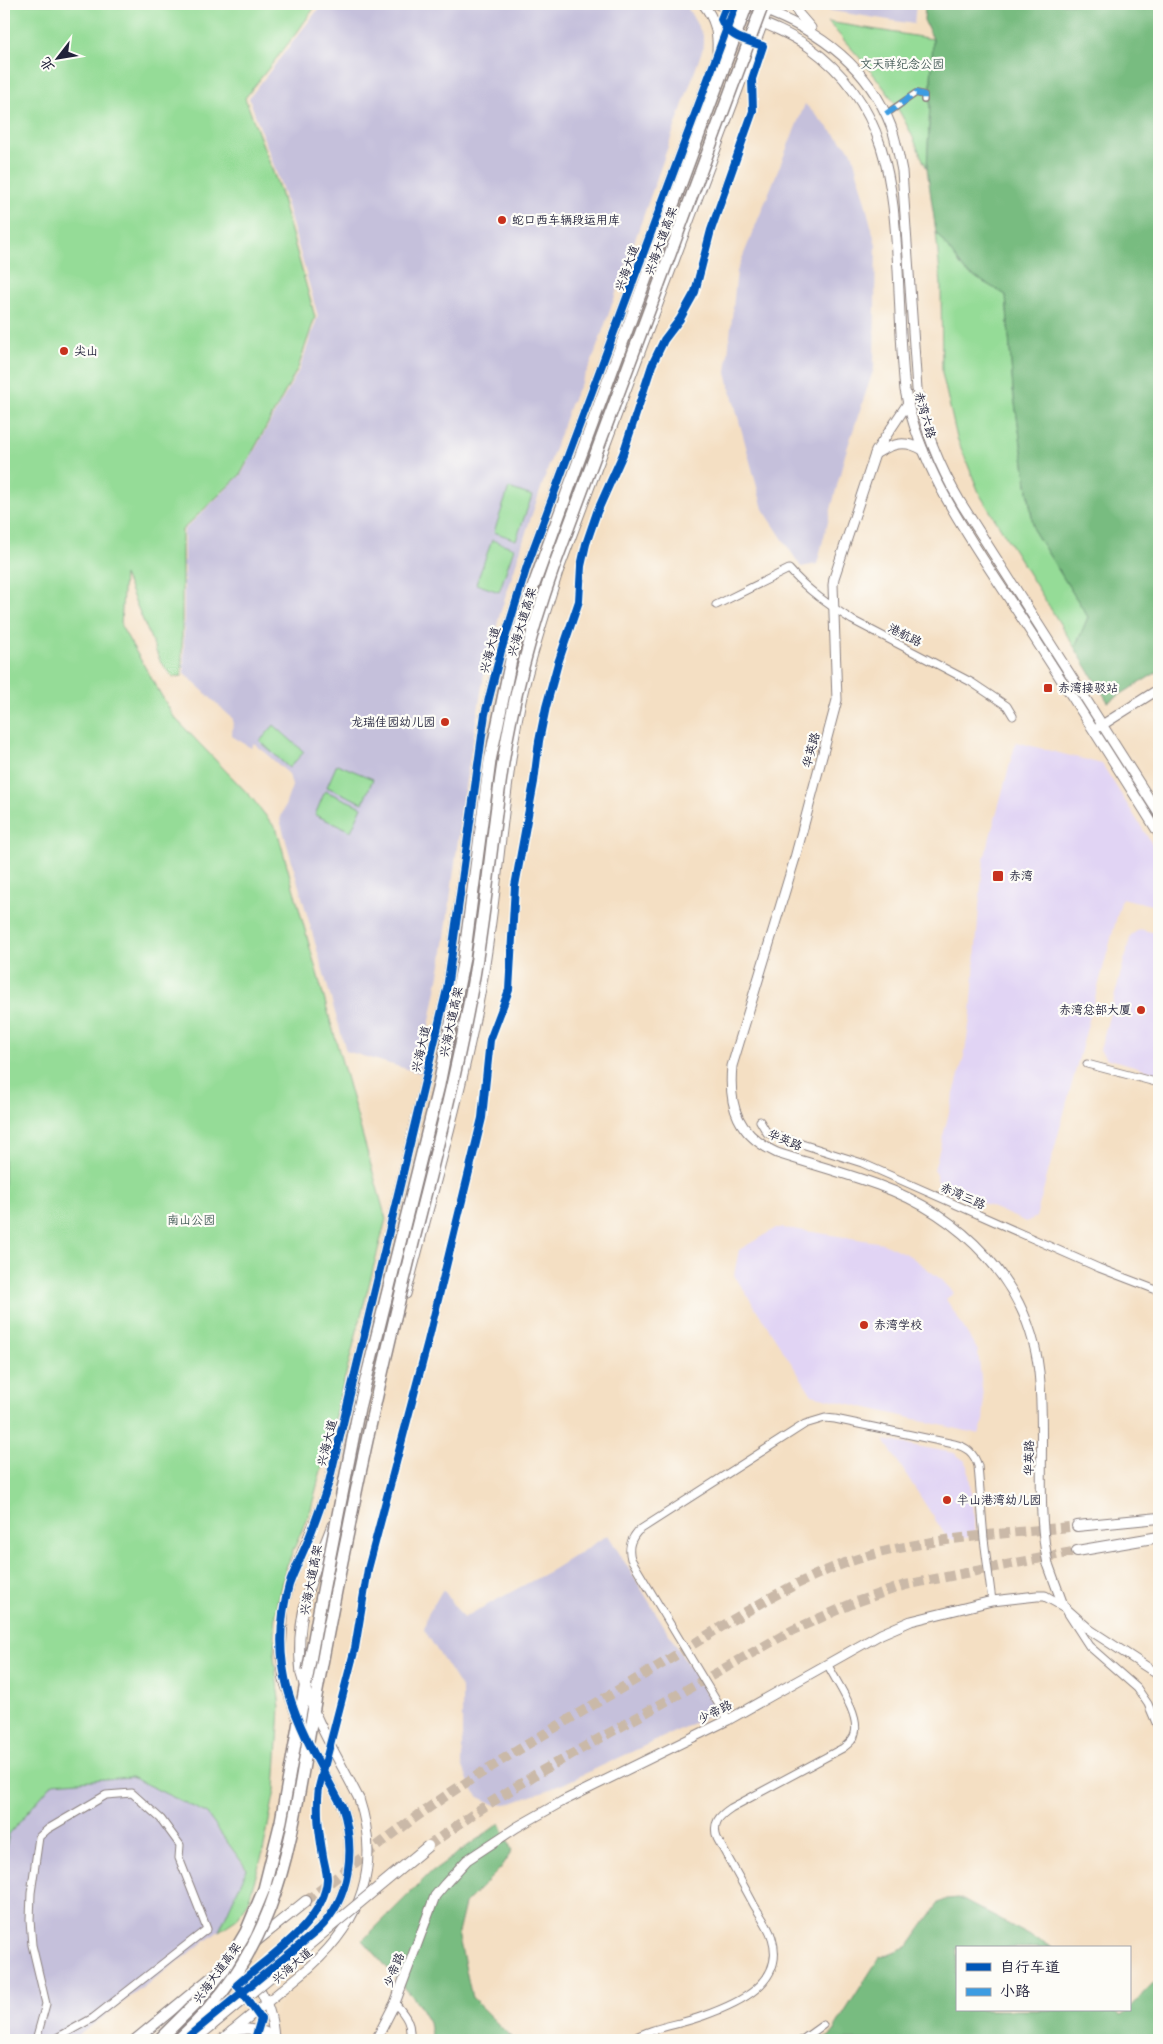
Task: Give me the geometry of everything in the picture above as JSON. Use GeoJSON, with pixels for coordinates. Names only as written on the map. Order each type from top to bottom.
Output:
{"type":"FeatureCollection","features":[{"type":"Feature","properties":{"kind":"main road","name":"兴海大道高架"},"geometry":{"type":"LineString","coordinates":[[159,2040],[198,2001],[223,1971],[246,1932],[266,1882],[281,1821],[319,1611],[356,1425],[438,1085],[462,967],[490,761],[513,650],[568,488],[747,4]]}},
{"type":"Feature","properties":{"kind":"main road","name":"兴海大道高架"},"geometry":{"type":"LineString","coordinates":[[178,2040],[213,2005],[247,1957],[267,1918],[282,1875],[356,1489],[386,1351],[452,1085],[470,1001],[504,760],[522,672],[553,569],[767,6]]}},
{"type":"Feature","properties":{"kind":"main road"},"geometry":{"type":"LineString","coordinates":[[1077,1526],[1159,1518]]}},
{"type":"Feature","properties":{"kind":"main road"},"geometry":{"type":"LineString","coordinates":[[1077,1551],[1159,1537]]}},
{"type":"Feature","properties":{"kind":"main road"},"geometry":{"type":"LineString","coordinates":[[194,2040],[428,1846]]}},
{"type":"Feature","properties":{"kind":"main road"},"geometry":{"type":"LineString","coordinates":[[135,2040],[306,1901]]}},
{"type":"Feature","properties":{"kind":"street"},"geometry":{"type":"LineString","coordinates":[[703,4],[714,22],[717,32],[716,59]]}},
{"type":"Feature","properties":{"kind":"street","name":"赤湾六路"},"geometry":{"type":"LineString","coordinates":[[717,4],[735,8],[762,24],[798,40],[837,72],[861,101],[880,142],[893,195],[902,360],[908,403],[923,450],[935,478],[962,525],[1094,729],[1159,834]]}},
{"type":"Feature","properties":{"kind":"street","name":"赤湾六路"},"geometry":{"type":"LineString","coordinates":[[747,4],[767,6],[818,36],[836,49],[872,89],[886,114],[896,143],[902,171],[917,389],[927,430],[941,466],[954,491],[1159,814]]}},
{"type":"Feature","properties":{"kind":"street"},"geometry":{"type":"LineString","coordinates":[[795,4],[798,13],[818,36]]}},
{"type":"Feature","properties":{"kind":"street","name":"兴海大道"},"geometry":{"type":"LineString","coordinates":[[220,2040],[323,1956],[344,1931],[353,1914],[364,1884],[369,1838],[365,1818],[359,1799],[320,1727],[306,1693],[301,1674],[298,1654],[299,1632],[306,1596],[310,1581],[350,1483],[377,1402],[470,1044],[481,992],[491,925],[504,806],[513,748],[531,659],[558,572],[762,24],[767,6]]}},
{"type":"Feature","properties":{"kind":"street","name":"兴海大道"},"geometry":{"type":"LineString","coordinates":[[184,2040],[318,1930],[333,1913],[340,1901],[348,1871],[350,1853],[346,1818],[342,1806],[292,1708],[284,1680],[281,1652],[284,1604],[290,1582],[319,1512],[329,1482],[447,989],[484,724],[501,651],[527,566],[735,8]]}},
{"type":"Feature","properties":{"kind":"street"},"geometry":{"type":"LineString","coordinates":[[886,114],[916,92],[924,96],[924,100]]}},
{"type":"Feature","properties":{"kind":"street","name":"华英路"},"geometry":{"type":"LineString","coordinates":[[917,389],[874,455],[834,578],[838,700],[794,858],[732,1066],[731,1094],[736,1116],[752,1138],[763,1146],[777,1153],[879,1186],[934,1212],[982,1250],[1000,1272],[1024,1313],[1039,1371],[1042,1422],[1041,1504],[1048,1564],[1063,1606],[1089,1646],[1130,1681],[1143,1695],[1159,1730]]}},
{"type":"Feature","properties":{"kind":"street"},"geometry":{"type":"LineString","coordinates":[[874,455],[902,442],[909,443],[923,450]]}},
{"type":"Feature","properties":{"kind":"street","name":"港航路"},"geometry":{"type":"LineString","coordinates":[[716,605],[789,569],[798,580],[852,620],[971,682],[1007,706],[1013,716]]}},
{"type":"Feature","properties":{"kind":"street"},"geometry":{"type":"LineString","coordinates":[[1094,729],[1159,689]]}},
{"type":"Feature","properties":{"kind":"street"},"geometry":{"type":"LineString","coordinates":[[1087,1064],[1159,1083]]}},
{"type":"Feature","properties":{"kind":"street","name":"赤湾三路"},"geometry":{"type":"LineString","coordinates":[[760,1121],[768,1133],[862,1163],[1099,1268],[1159,1291]]}},
{"type":"Feature","properties":{"kind":"street"},"geometry":{"type":"LineString","coordinates":[[728,1720],[630,1559],[629,1546],[632,1538],[638,1531],[805,1424],[825,1418],[835,1419],[954,1444],[968,1449],[976,1459],[979,1476],[984,1540],[992,1601]]}},
{"type":"Feature","properties":{"kind":"street","name":"少帝路"},"geometry":{"type":"LineString","coordinates":[[376,2040],[395,2003],[436,1896],[444,1884],[467,1860],[501,1836],[534,1817],[728,1720],[895,1627],[918,1619],[992,1601],[1045,1596],[1063,1606],[1090,1630],[1159,1675]]}},
{"type":"Feature","properties":{"kind":"street"},"geometry":{"type":"LineString","coordinates":[[631,2040],[643,2034],[704,2016],[755,1991],[766,1980],[772,1968],[775,1955],[772,1936],[717,1838],[716,1824],[718,1818],[731,1808],[843,1748],[854,1737],[856,1732],[854,1716],[828,1665]]}},
{"type":"Feature","properties":{"kind":"street"},"geometry":{"type":"LineString","coordinates":[[36,2040],[46,2004],[32,1945],[30,1920],[31,1893],[39,1837],[48,1829],[106,1795],[132,1792],[160,1819],[180,1844],[179,1858],[207,1929],[93,2018],[53,2040]]}},
{"type":"Feature","properties":{"kind":"street"},"geometry":{"type":"LineString","coordinates":[[256,1982],[268,2002],[274,2027],[273,2040]]}},
{"type":"Feature","properties":{"kind":"street"},"geometry":{"type":"LineString","coordinates":[[395,2003],[407,2017],[411,2028],[410,2040]]}},
{"type":"Feature","properties":{"kind":"street"},"geometry":{"type":"LineString","coordinates":[[802,2040],[823,2025]]}},
{"type":"Feature","properties":{"kind":"street"},"geometry":{"type":"LineString","coordinates":[[232,2031],[248,2029],[265,2032],[273,2040]]}},
{"type":"Feature","properties":{"kind":"shaded area"},"geometry":{"type":"Polygon","coordinates":[[[358,4],[679,4],[687,7],[703,35],[703,48],[592,361],[570,405],[500,614],[484,675],[466,781],[442,959],[420,1073],[346,1051],[280,820],[292,786],[289,774],[254,743],[251,748],[232,736],[233,719],[184,673],[184,530],[241,475],[300,368],[318,316],[282,188],[249,98],[320,7],[354,6],[358,4]]]}},
{"type":"Feature","properties":{"kind":"shaded area"},"geometry":{"type":"Polygon","coordinates":[[[788,4],[916,4],[914,24],[788,4]]]}},
{"type":"Feature","properties":{"kind":"shaded area"},"geometry":{"type":"Polygon","coordinates":[[[805,104],[852,152],[876,245],[874,368],[845,455],[817,564],[801,567],[763,509],[726,373],[737,271],[805,104]]]}},
{"type":"Feature","properties":{"kind":"shaded area"},"geometry":{"type":"Polygon","coordinates":[[[1016,742],[1102,764],[1159,855],[1159,907],[1122,898],[1036,1217],[1026,1222],[939,1184],[934,1170],[965,1052],[971,1013],[984,859],[1016,742]]]}},
{"type":"Feature","properties":{"kind":"shaded area"},"geometry":{"type":"Polygon","coordinates":[[[1140,929],[1159,934],[1159,1073],[1106,1058],[1100,1050],[1131,935],[1140,929]]]}},
{"type":"Feature","properties":{"kind":"shaded area","name":"赤湾学校"},"geometry":{"type":"Polygon","coordinates":[[[776,1228],[883,1243],[910,1256],[942,1280],[954,1293],[946,1299],[978,1351],[984,1407],[983,1423],[979,1434],[812,1395],[734,1275],[739,1250],[776,1228]]]}},
{"type":"Feature","properties":{"kind":"shaded area","name":"半山港湾幼儿园"},"geometry":{"type":"Polygon","coordinates":[[[884,1440],[954,1453],[965,1461],[968,1466],[976,1535],[957,1540],[947,1538],[884,1440]]]}},
{"type":"Feature","properties":{"kind":"shaded area"},"geometry":{"type":"Polygon","coordinates":[[[608,1535],[717,1712],[563,1784],[512,1803],[496,1805],[479,1797],[471,1788],[462,1764],[462,1689],[424,1630],[427,1616],[443,1589],[463,1618],[554,1569],[608,1535]]]}},
{"type":"Feature","properties":{"kind":"shaded area"},"geometry":{"type":"Polygon","coordinates":[[[131,1777],[206,1813],[247,1870],[219,1931],[72,2040],[4,2040],[4,1856],[9,1834],[53,1783],[131,1777]]]}},
{"type":"Feature","properties":{"kind":"green space","name":"南山公园"},"geometry":{"type":"Polygon","coordinates":[[[4,4],[317,4],[245,98],[279,188],[315,317],[298,368],[240,475],[182,530],[182,676],[173,677],[161,663],[124,575],[121,626],[174,717],[251,797],[277,830],[386,1219],[311,1509],[287,1565],[276,1613],[274,1656],[280,1708],[275,1790],[263,1852],[249,1899],[237,1919],[219,1931],[247,1869],[206,1813],[131,1777],[53,1783],[9,1834],[4,1856],[4,4]]]}},
{"type":"Feature","properties":{"kind":"green space"},"geometry":{"type":"Polygon","coordinates":[[[925,4],[1159,4],[1159,671],[1108,702],[1075,648],[1088,617],[1034,531],[1013,390],[1006,295],[966,272],[936,232],[927,169],[933,39],[924,20],[925,4]]]}},
{"type":"Feature","properties":{"kind":"green space","name":"文天祥纪念公园"},"geometry":{"type":"Polygon","coordinates":[[[828,22],[933,39],[927,169],[909,129],[886,91],[868,67],[828,22]]]}},
{"type":"Feature","properties":{"kind":"green space"},"geometry":{"type":"Polygon","coordinates":[[[936,232],[966,272],[1006,295],[1013,390],[1034,531],[1088,617],[1075,648],[980,495],[957,438],[942,373],[941,285],[936,232]]]}},
{"type":"Feature","properties":{"kind":"green space"},"geometry":{"type":"Polygon","coordinates":[[[509,488],[532,496],[516,540],[494,532],[509,488]]]}},
{"type":"Feature","properties":{"kind":"green space"},"geometry":{"type":"Polygon","coordinates":[[[492,540],[514,548],[499,592],[476,584],[492,540]]]}},
{"type":"Feature","properties":{"kind":"green space"},"geometry":{"type":"Polygon","coordinates":[[[274,725],[304,752],[289,768],[260,741],[274,725]]]}},
{"type":"Feature","properties":{"kind":"green space"},"geometry":{"type":"Polygon","coordinates":[[[337,764],[373,779],[363,803],[327,787],[337,764]]]}},
{"type":"Feature","properties":{"kind":"green space"},"geometry":{"type":"Polygon","coordinates":[[[325,791],[362,807],[351,831],[315,815],[325,791]]]}},
{"type":"Feature","properties":{"kind":"green space"},"geometry":{"type":"Polygon","coordinates":[[[500,1823],[512,1851],[501,1868],[465,1904],[458,1933],[472,1998],[514,2040],[432,2040],[429,2022],[418,2003],[363,1940],[431,1872],[500,1823]]]}},
{"type":"Feature","properties":{"kind":"green space"},"geometry":{"type":"Polygon","coordinates":[[[959,1898],[1049,1946],[956,1946],[956,2012],[1114,2012],[1121,2016],[1130,2012],[1130,2007],[1159,1977],[1159,2040],[821,2040],[830,2036],[833,2032],[879,1958],[908,1946],[939,1903],[947,1899],[959,1898]]]}},
{"type":"Feature","properties":{"kind":"tunnel"},"geometry":{"type":"LineString","coordinates":[[306,1901],[395,1832],[450,1793],[728,1622],[799,1583],[848,1562],[904,1547],[961,1538],[1077,1526]]}},
{"type":"Feature","properties":{"kind":"tunnel"},"geometry":{"type":"LineString","coordinates":[[428,1846],[479,1810],[538,1773],[793,1630],[856,1602],[905,1585],[1077,1551]]}},
{"type":"Feature","properties":{"kind":"marked path"},"geometry":{"type":"LineString","coordinates":[[886,114],[916,93],[924,95],[924,100]]}},
{"type":"Feature","properties":{"kind":"cycle path"},"geometry":{"type":"LineString","coordinates":[[252,2040],[255,2039],[261,2019],[237,1985],[278,1951],[306,1924],[324,1895],[327,1873],[323,1859],[318,1822],[319,1787],[355,1648],[368,1569],[428,1341],[482,1118],[490,1040],[509,990],[515,886],[534,782],[539,741],[558,663],[579,601],[581,566],[586,544],[597,512],[623,454],[652,365],[664,340],[680,319],[695,292],[711,230],[753,111],[752,79],[763,46],[744,40],[728,30],[721,19],[727,4]]}},
{"type":"Feature","properties":{"kind":"cycle path"},"geometry":{"type":"LineString","coordinates":[[184,2040],[318,1930],[338,1903],[344,1888],[349,1856],[346,1822],[342,1806],[313,1752],[291,1701],[284,1674],[281,1647],[282,1617],[289,1585],[329,1482],[447,989],[485,714],[501,651],[527,566],[736,4]]}},
{"type":"Feature","properties":{"kind":"place","name":"蛇口西车辆段运用库"},"geometry":{"type":"Point","coordinates":[502,220]}},
{"type":"Feature","properties":{"kind":"place","name":"尖山"},"geometry":{"type":"Point","coordinates":[64,351]}},
{"type":"Feature","properties":{"kind":"place","name":"赤湾接驳站"},"geometry":{"type":"Point","coordinates":[1048,688]}},
{"type":"Feature","properties":{"kind":"place","name":"龙瑞佳园幼儿园"},"geometry":{"type":"Point","coordinates":[445,722]}},
{"type":"Feature","properties":{"kind":"place","name":"赤湾"},"geometry":{"type":"Point","coordinates":[998,876]}},
{"type":"Feature","properties":{"kind":"place","name":"赤湾总部大厦"},"geometry":{"type":"Point","coordinates":[1141,1010]}},
{"type":"Feature","properties":{"kind":"place","name":"赤湾学校"},"geometry":{"type":"Point","coordinates":[864,1325]}},
{"type":"Feature","properties":{"kind":"place","name":"半山港湾幼儿园"},"geometry":{"type":"Point","coordinates":[947,1500]}}]}
